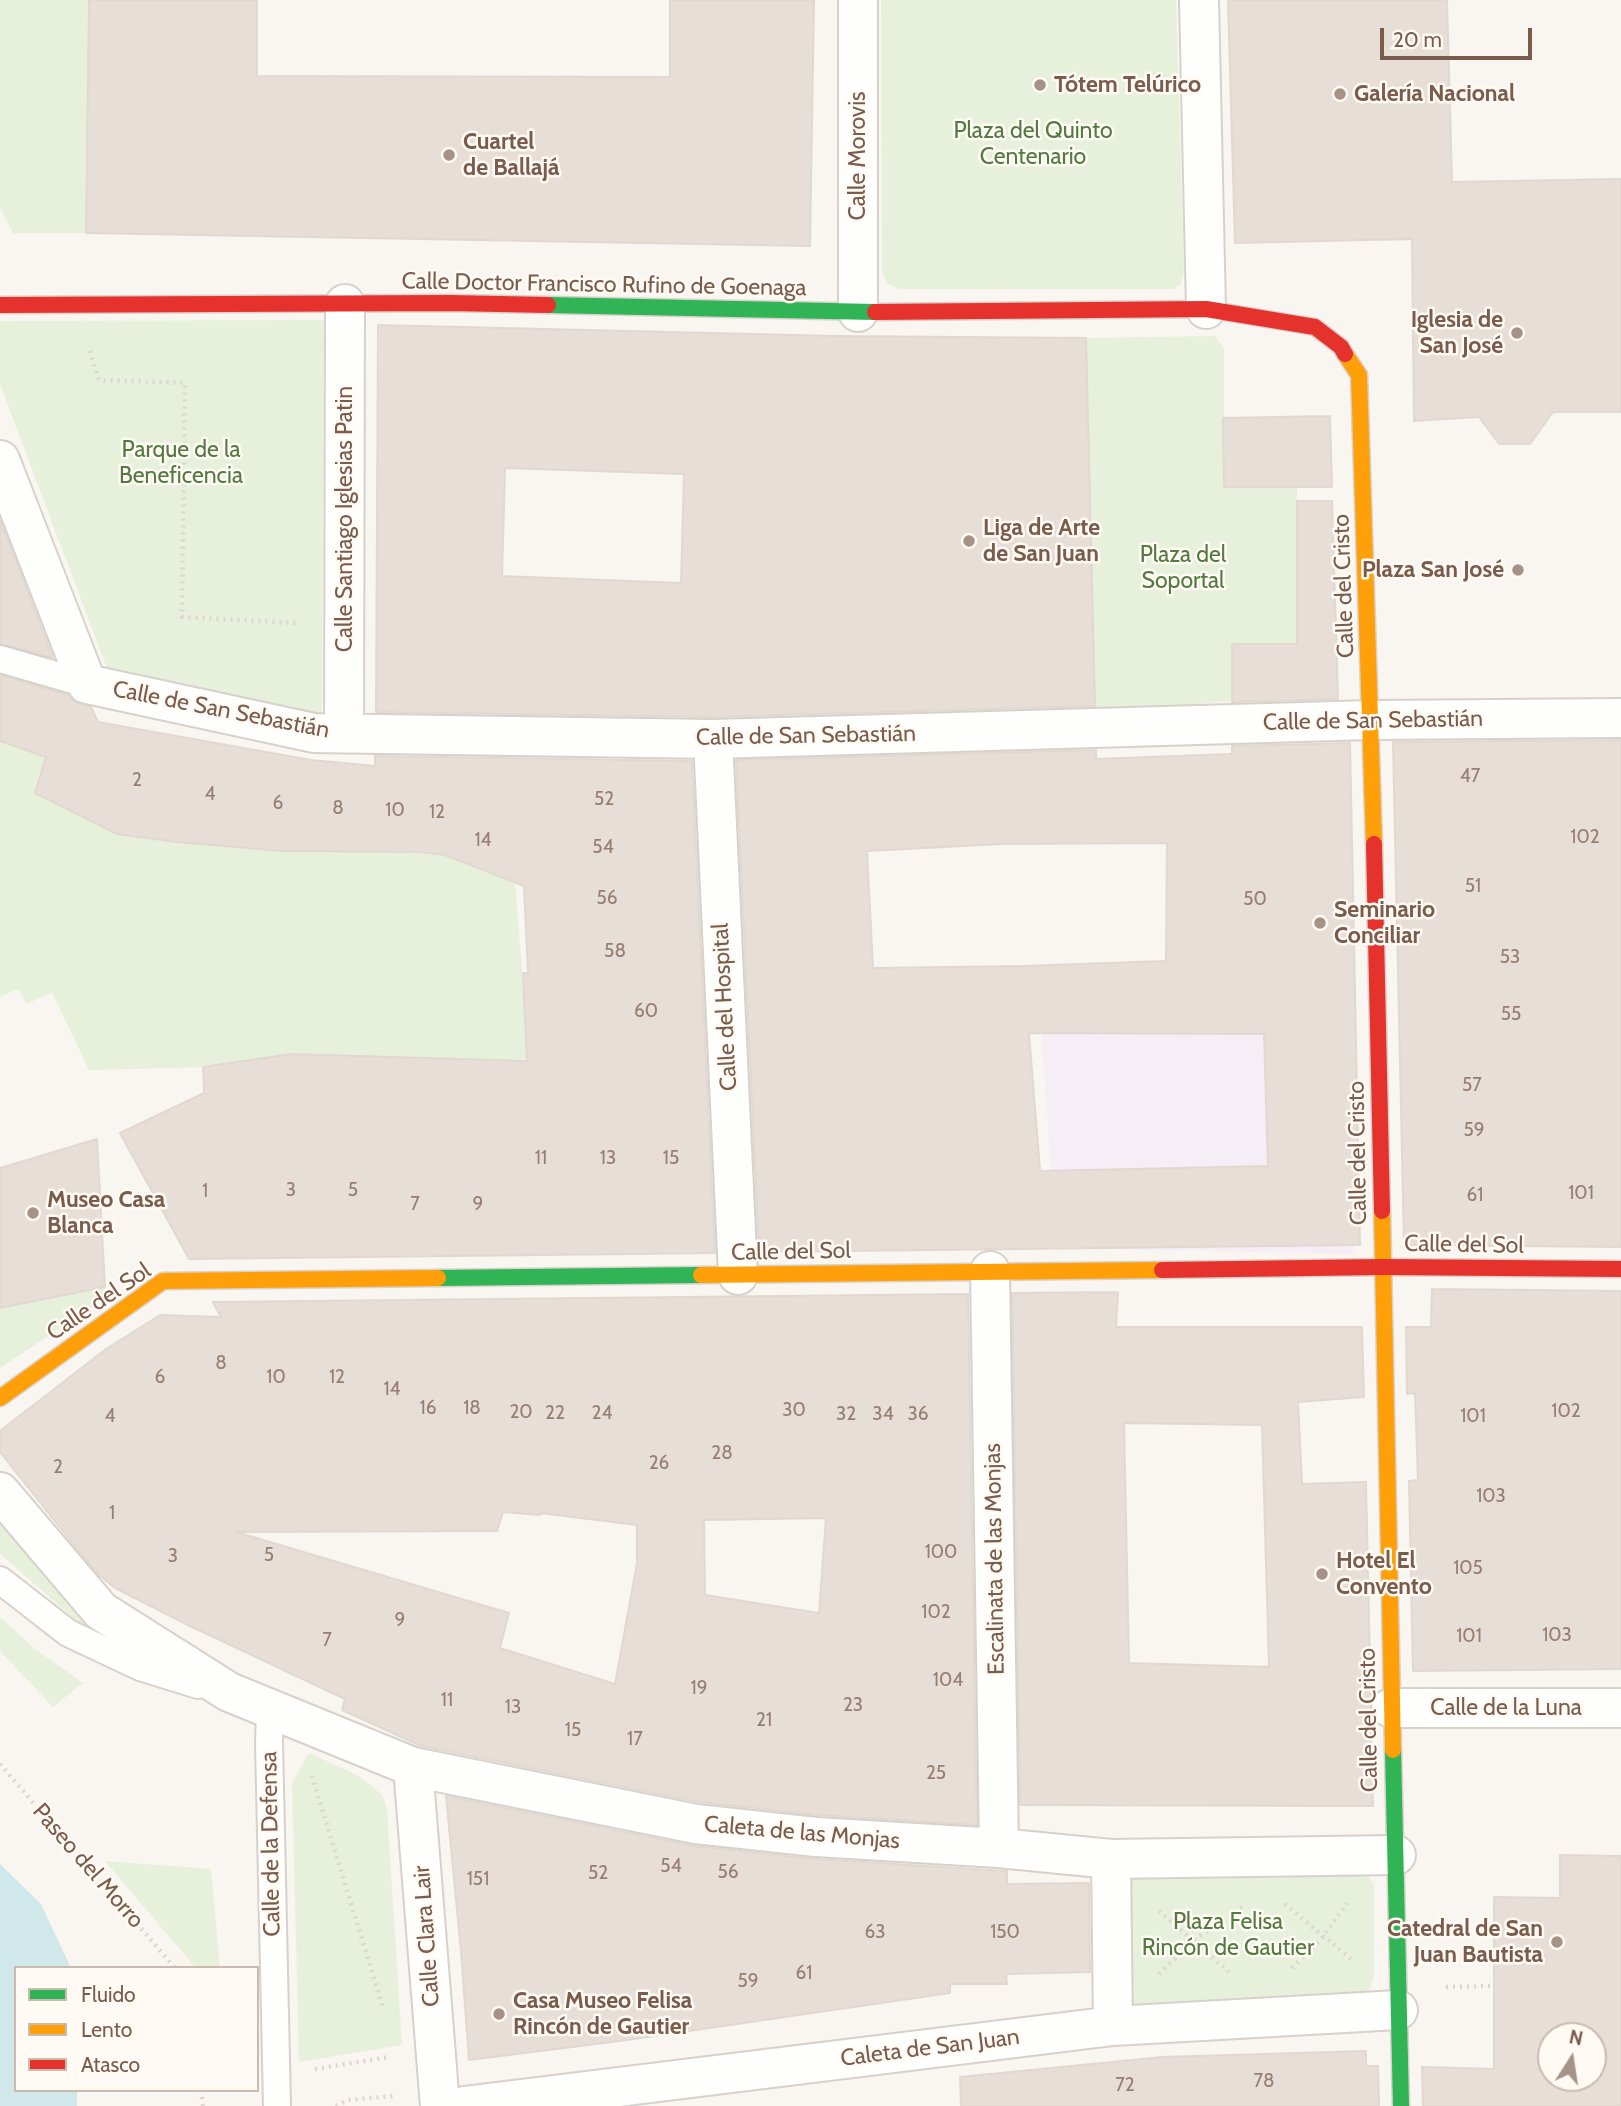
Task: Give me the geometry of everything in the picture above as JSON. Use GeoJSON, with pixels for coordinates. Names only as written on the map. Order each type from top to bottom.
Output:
{"type":"FeatureCollection","features":[{"type":"Feature","properties":{"kind":"street","name":"Calle Morovis"},"geometry":{"type":"LineString","coordinates":[[858,0],[858,312]]}},
{"type":"Feature","properties":{"kind":"street"},"geometry":{"type":"LineString","coordinates":[[1199,0],[1206,309]]}},
{"type":"Feature","properties":{"kind":"street","name":"Calle Doctor Francisco Rufino de Goenaga"},"geometry":{"type":"LineString","coordinates":[[0,305],[463,303],[858,312],[1206,309]]}},
{"type":"Feature","properties":{"kind":"street","name":"Calle Santiago Iglesias Patin"},"geometry":{"type":"LineString","coordinates":[[344,733],[345,304]]}},
{"type":"Feature","properties":{"kind":"street","name":"Calle del Cristo"},"geometry":{"type":"LineString","coordinates":[[1206,309],[1315,327],[1341,347],[1359,375],[1371,719],[1401,2106]]}},
{"type":"Feature","properties":{"kind":"street"},"geometry":{"type":"LineString","coordinates":[[0,460],[88,684]]}},
{"type":"Feature","properties":{"kind":"street","name":"Calle de San Sebastián"},"geometry":{"type":"LineString","coordinates":[[88,684],[314,733],[712,739],[1371,719],[1621,718]]}},
{"type":"Feature","properties":{"kind":"street","name":"Calle del Hospital"},"geometry":{"type":"LineString","coordinates":[[712,739],[737,1276]]}},
{"type":"Feature","properties":{"kind":"street","name":"Calle del Sol"},"geometry":{"type":"LineString","coordinates":[[0,1398],[163,1281],[1384,1267],[1621,1269]]}},
{"type":"Feature","properties":{"kind":"street","name":"Escalinata de las Monjas"},"geometry":{"type":"LineString","coordinates":[[990,1271],[999,1847]]}},
{"type":"Feature","properties":{"kind":"street","name":"Caleta de las Monjas"},"geometry":{"type":"LineString","coordinates":[[0,1492],[101,1611],[229,1692],[270,1726],[413,1767],[696,1824],[816,1837],[999,1847],[1111,1859],[1396,1855]]}},
{"type":"Feature","properties":{"kind":"street","name":"Calle de la Luna"},"geometry":{"type":"LineString","coordinates":[[1391,1707],[1621,1707]]}},
{"type":"Feature","properties":{"kind":"street","name":"Calle Clara Lair"},"geometry":{"type":"LineString","coordinates":[[413,1767],[440,2106]]}},
{"type":"Feature","properties":{"kind":"street"},"geometry":{"type":"LineString","coordinates":[[1111,1859],[1113,2026]]}},
{"type":"Feature","properties":{"kind":"street","name":"Caleta de San Juan"},"geometry":{"type":"LineString","coordinates":[[464,2106],[1113,2026],[1398,2010]]}},
{"type":"Feature","properties":{"kind":"lane","name":"Calle de San Sebastián"},"geometry":{"type":"LineString","coordinates":[[0,659],[88,684]]}},
{"type":"Feature","properties":{"kind":"lane"},"geometry":{"type":"LineString","coordinates":[[0,1580],[68,1633],[140,1667],[229,1692]]}},
{"type":"Feature","properties":{"kind":"lane","name":"Calle de la Defensa"},"geometry":{"type":"LineString","coordinates":[[270,1726],[277,2093]]}},
{"type":"Feature","properties":{"kind":"path"},"geometry":{"type":"LineString","coordinates":[[78,348],[90,348],[99,380],[185,383],[182,617],[344,625]]}},
{"type":"Feature","properties":{"kind":"path"},"geometry":{"type":"LineString","coordinates":[[270,1726],[307,1758],[386,2020]]}},
{"type":"Feature","properties":{"kind":"path","name":"Paseo del Morro"},"geometry":{"type":"LineString","coordinates":[[0,1764],[173,1966]]}},
{"type":"Feature","properties":{"kind":"path"},"geometry":{"type":"LineString","coordinates":[[1277,1897],[1354,1961]]}},
{"type":"Feature","properties":{"kind":"path"},"geometry":{"type":"LineString","coordinates":[[1288,1972],[1323,1937],[1350,1899]]}},
{"type":"Feature","properties":{"kind":"path"},"geometry":{"type":"LineString","coordinates":[[1158,1975],[1193,1941],[1247,1904]]}},
{"type":"Feature","properties":{"kind":"path"},"geometry":{"type":"LineString","coordinates":[[1155,1908],[1232,1974]]}},
{"type":"Feature","properties":{"kind":"path"},"geometry":{"type":"LineString","coordinates":[[277,2093],[396,2056]]}},
{"type":"Feature","properties":{"kind":"path"},"geometry":{"type":"LineString","coordinates":[[336,2106],[348,2100],[395,2096],[398,2092]]}},
{"type":"Feature","properties":{"kind":"shaded area"},"geometry":{"type":"Polygon","coordinates":[[[1345,954],[1353,1254],[1057,1248],[1037,974],[1054,965],[1345,954]]]}},
{"type":"Feature","properties":{"kind":"green space"},"geometry":{"type":"Polygon","coordinates":[[[0,0],[89,0],[86,233],[13,233],[0,208],[0,0]]]}},
{"type":"Feature","properties":{"kind":"green space","name":"Plaza del Quinto Centenario"},"geometry":{"type":"Polygon","coordinates":[[[881,0],[1176,0],[1184,272],[1181,284],[1173,289],[900,289],[888,284],[882,272],[881,0]]]}},
{"type":"Feature","properties":{"kind":"green space","name":"Parque de la Beneficencia"},"geometry":{"type":"Polygon","coordinates":[[[324,320],[322,721],[111,679],[0,384],[0,321],[324,320]]]}},
{"type":"Feature","properties":{"kind":"green space","name":"Plaza del Soportal"},"geometry":{"type":"Polygon","coordinates":[[[1215,336],[1224,348],[1224,487],[1297,487],[1297,644],[1232,701],[1095,712],[1086,338],[1215,336]]]}},
{"type":"Feature","properties":{"kind":"green space"},"geometry":{"type":"Polygon","coordinates":[[[0,741],[46,757],[35,793],[96,824],[162,839],[305,851],[421,852],[445,855],[515,882],[524,995],[536,1059],[89,1070],[52,992],[27,1004],[18,989],[0,997],[0,741]]]}},
{"type":"Feature","properties":{"kind":"green space"},"geometry":{"type":"Polygon","coordinates":[[[105,1287],[110,1295],[0,1368],[0,1308],[105,1287]]]}},
{"type":"Feature","properties":{"kind":"green space"},"geometry":{"type":"Polygon","coordinates":[[[0,1523],[88,1624],[79,1623],[0,1554],[0,1523]]]}},
{"type":"Feature","properties":{"kind":"green space"},"geometry":{"type":"Polygon","coordinates":[[[0,1617],[35,1649],[83,1683],[53,1707],[0,1651],[0,1617]]]}},
{"type":"Feature","properties":{"kind":"green space"},"geometry":{"type":"Polygon","coordinates":[[[309,1753],[355,1774],[383,1796],[387,1809],[402,2045],[299,2062],[292,1783],[309,1753]]]}},
{"type":"Feature","properties":{"kind":"green space"},"geometry":{"type":"Polygon","coordinates":[[[105,1861],[211,1869],[220,1966],[194,1966],[105,1861]]]}},
{"type":"Feature","properties":{"kind":"green space","name":"Plaza Felisa Rincón de Gautier"},"geometry":{"type":"Polygon","coordinates":[[[1362,1869],[1374,1884],[1374,1977],[1369,1990],[1364,1994],[1127,2006],[1126,1872],[1362,1869]]]}},
{"type":"Feature","properties":{"kind":"water"},"geometry":{"type":"Polygon","coordinates":[[[0,1864],[41,1904],[70,1966],[14,1966],[14,2092],[77,2092],[77,2106],[0,2106],[0,1864]]]}},
{"type":"Feature","properties":{"kind":"building","name":"Cuartel de Ballajá"},"geometry":{"type":"Polygon","coordinates":[[[89,0],[257,0],[257,76],[670,77],[670,0],[814,0],[810,246],[86,233],[89,0]]]}},
{"type":"Feature","properties":{"kind":"building","name":"Galería Nacional"},"geometry":{"type":"Polygon","coordinates":[[[1228,0],[1447,0],[1452,182],[1621,179],[1621,412],[1553,412],[1530,444],[1499,444],[1479,417],[1414,421],[1412,239],[1235,243],[1228,0]]]}},
{"type":"Feature","properties":{"kind":"building"},"geometry":{"type":"Polygon","coordinates":[[[378,325],[835,336],[1086,338],[1095,706],[713,717],[376,712],[378,325]],[[505,468],[502,576],[681,583],[684,474],[505,468]]]}},
{"type":"Feature","properties":{"kind":"building"},"geometry":{"type":"Polygon","coordinates":[[[1330,416],[1332,487],[1224,487],[1223,418],[1330,416]]]}},
{"type":"Feature","properties":{"kind":"building"},"geometry":{"type":"Polygon","coordinates":[[[1297,501],[1332,501],[1338,699],[1232,702],[1232,644],[1297,644],[1297,501]]]}},
{"type":"Feature","properties":{"kind":"building"},"geometry":{"type":"Polygon","coordinates":[[[0,520],[53,658],[0,644],[0,520]]]}},
{"type":"Feature","properties":{"kind":"building"},"geometry":{"type":"Polygon","coordinates":[[[0,675],[69,695],[73,701],[91,707],[98,722],[311,760],[375,766],[375,756],[692,761],[715,1253],[189,1259],[120,1133],[204,1093],[203,1067],[291,1054],[527,1061],[523,973],[528,973],[524,886],[445,855],[421,852],[282,851],[117,834],[35,793],[46,757],[0,741],[0,675]]]}},
{"type":"Feature","properties":{"kind":"building"},"geometry":{"type":"Polygon","coordinates":[[[1621,740],[1621,1247],[1404,1245],[1393,742],[1621,740]]]}},
{"type":"Feature","properties":{"kind":"building"},"geometry":{"type":"Polygon","coordinates":[[[1350,743],[1360,1245],[759,1252],[736,760],[1096,750],[1096,759],[1232,754],[1232,746],[1350,743]],[[1167,843],[1001,844],[867,851],[873,968],[1166,961],[1167,843]],[[1029,1033],[1040,1171],[1268,1166],[1264,1034],[1029,1033]]]}},
{"type":"Feature","properties":{"kind":"building"},"geometry":{"type":"Polygon","coordinates":[[[97,1139],[105,1287],[0,1308],[0,1168],[97,1139]]]}},
{"type":"Feature","properties":{"kind":"building"},"geometry":{"type":"Polygon","coordinates":[[[1432,1289],[1621,1291],[1621,1669],[1413,1671],[1409,1481],[1418,1480],[1415,1393],[1407,1394],[1406,1327],[1431,1327],[1432,1289]]]}},
{"type":"Feature","properties":{"kind":"building","name":"Hotel El Convento"},"geometry":{"type":"Polygon","coordinates":[[[1118,1292],[1116,1327],[1362,1327],[1364,1397],[1298,1402],[1302,1484],[1366,1482],[1373,1806],[1020,1805],[1012,1293],[1118,1292]],[[1124,1423],[1129,1663],[1269,1667],[1262,1425],[1124,1423]]]}},
{"type":"Feature","properties":{"kind":"building"},"geometry":{"type":"Polygon","coordinates":[[[968,1294],[977,1825],[818,1815],[699,1802],[421,1746],[342,1710],[345,1699],[115,1588],[98,1574],[0,1452],[0,1431],[106,1349],[160,1315],[221,1317],[213,1302],[968,1294]],[[503,1512],[497,1531],[236,1532],[509,1613],[500,1648],[615,1684],[637,1563],[637,1525],[540,1513],[503,1512]],[[826,1518],[704,1520],[705,1595],[819,1613],[826,1518]]]}},
{"type":"Feature","properties":{"kind":"building"},"geometry":{"type":"Polygon","coordinates":[[[446,1796],[694,1846],[814,1859],[1007,1871],[1007,1884],[1089,1883],[1090,1972],[1006,1974],[1007,1984],[950,1984],[950,1993],[469,2060],[446,1796]]]}},
{"type":"Feature","properties":{"kind":"building","name":"Catedral de San Juan Bautista"},"geometry":{"type":"Polygon","coordinates":[[[1560,1855],[1621,1856],[1621,2106],[1423,2106],[1422,2067],[1494,2069],[1494,1897],[1560,1898],[1560,1855]]]}},
{"type":"Feature","properties":{"kind":"building"},"geometry":{"type":"Polygon","coordinates":[[[1366,2051],[1366,2066],[1378,2066],[1379,2106],[961,2106],[960,2077],[1162,2057],[1366,2051]]]}},
{"type":"Feature","properties":{"kind":"traffic: fast"},"geometry":{"type":"LineString","coordinates":[[548,305],[875,312]]}},
{"type":"Feature","properties":{"kind":"traffic: fast"},"geometry":{"type":"LineString","coordinates":[[438,1278],[701,1275]]}},
{"type":"Feature","properties":{"kind":"traffic: fast"},"geometry":{"type":"LineString","coordinates":[[1393,1750],[1401,2106]]}},
{"type":"Feature","properties":{"kind":"traffic: slow"},"geometry":{"type":"LineString","coordinates":[[1345,354],[1359,375],[1374,844]]}},
{"type":"Feature","properties":{"kind":"traffic: slow"},"geometry":{"type":"LineString","coordinates":[[1382,1211],[1393,1750]]}},
{"type":"Feature","properties":{"kind":"traffic: slow"},"geometry":{"type":"LineString","coordinates":[[701,1275],[1162,1270]]}},
{"type":"Feature","properties":{"kind":"traffic: slow"},"geometry":{"type":"LineString","coordinates":[[0,1398],[163,1281],[438,1278]]}},
{"type":"Feature","properties":{"kind":"traffic: jam"},"geometry":{"type":"LineString","coordinates":[[0,305],[548,305]]}},
{"type":"Feature","properties":{"kind":"traffic: jam"},"geometry":{"type":"LineString","coordinates":[[875,312],[1206,309],[1315,327],[1341,347],[1345,354]]}},
{"type":"Feature","properties":{"kind":"traffic: jam"},"geometry":{"type":"LineString","coordinates":[[1374,844],[1382,1211]]}},
{"type":"Feature","properties":{"kind":"traffic: jam"},"geometry":{"type":"LineString","coordinates":[[1162,1270],[1383,1267],[1621,1269]]}},
{"type":"Feature","properties":{"kind":"place","name":"Tótem Telúrico"},"geometry":{"type":"Point","coordinates":[1040,85]}},
{"type":"Feature","properties":{"kind":"place","name":"Galería Nacional"},"geometry":{"type":"Point","coordinates":[1340,94]}},
{"type":"Feature","properties":{"kind":"place","name":"Cuartel de Ballajá"},"geometry":{"type":"Point","coordinates":[449,155]}},
{"type":"Feature","properties":{"kind":"place","name":"Iglesia de San José"},"geometry":{"type":"Point","coordinates":[1517,333]}},
{"type":"Feature","properties":{"kind":"place","name":"Liga de Arte de San Juan"},"geometry":{"type":"Point","coordinates":[969,541]}},
{"type":"Feature","properties":{"kind":"place","name":"Plaza San José"},"geometry":{"type":"Point","coordinates":[1518,570]}},
{"type":"Feature","properties":{"kind":"place","name":"Seminario Conciliar"},"geometry":{"type":"Point","coordinates":[1320,923]}},
{"type":"Feature","properties":{"kind":"place","name":"Museo Casa Blanca"},"geometry":{"type":"Point","coordinates":[33,1213]}},
{"type":"Feature","properties":{"kind":"place","name":"Hotel El Convento"},"geometry":{"type":"Point","coordinates":[1322,1574]}},
{"type":"Feature","properties":{"kind":"place","name":"Catedral de San Juan Bautista"},"geometry":{"type":"Point","coordinates":[1557,1942]}},
{"type":"Feature","properties":{"kind":"place","name":"Casa Museo Felisa Rincón de Gautier"},"geometry":{"type":"Point","coordinates":[499,2014]}}]}
